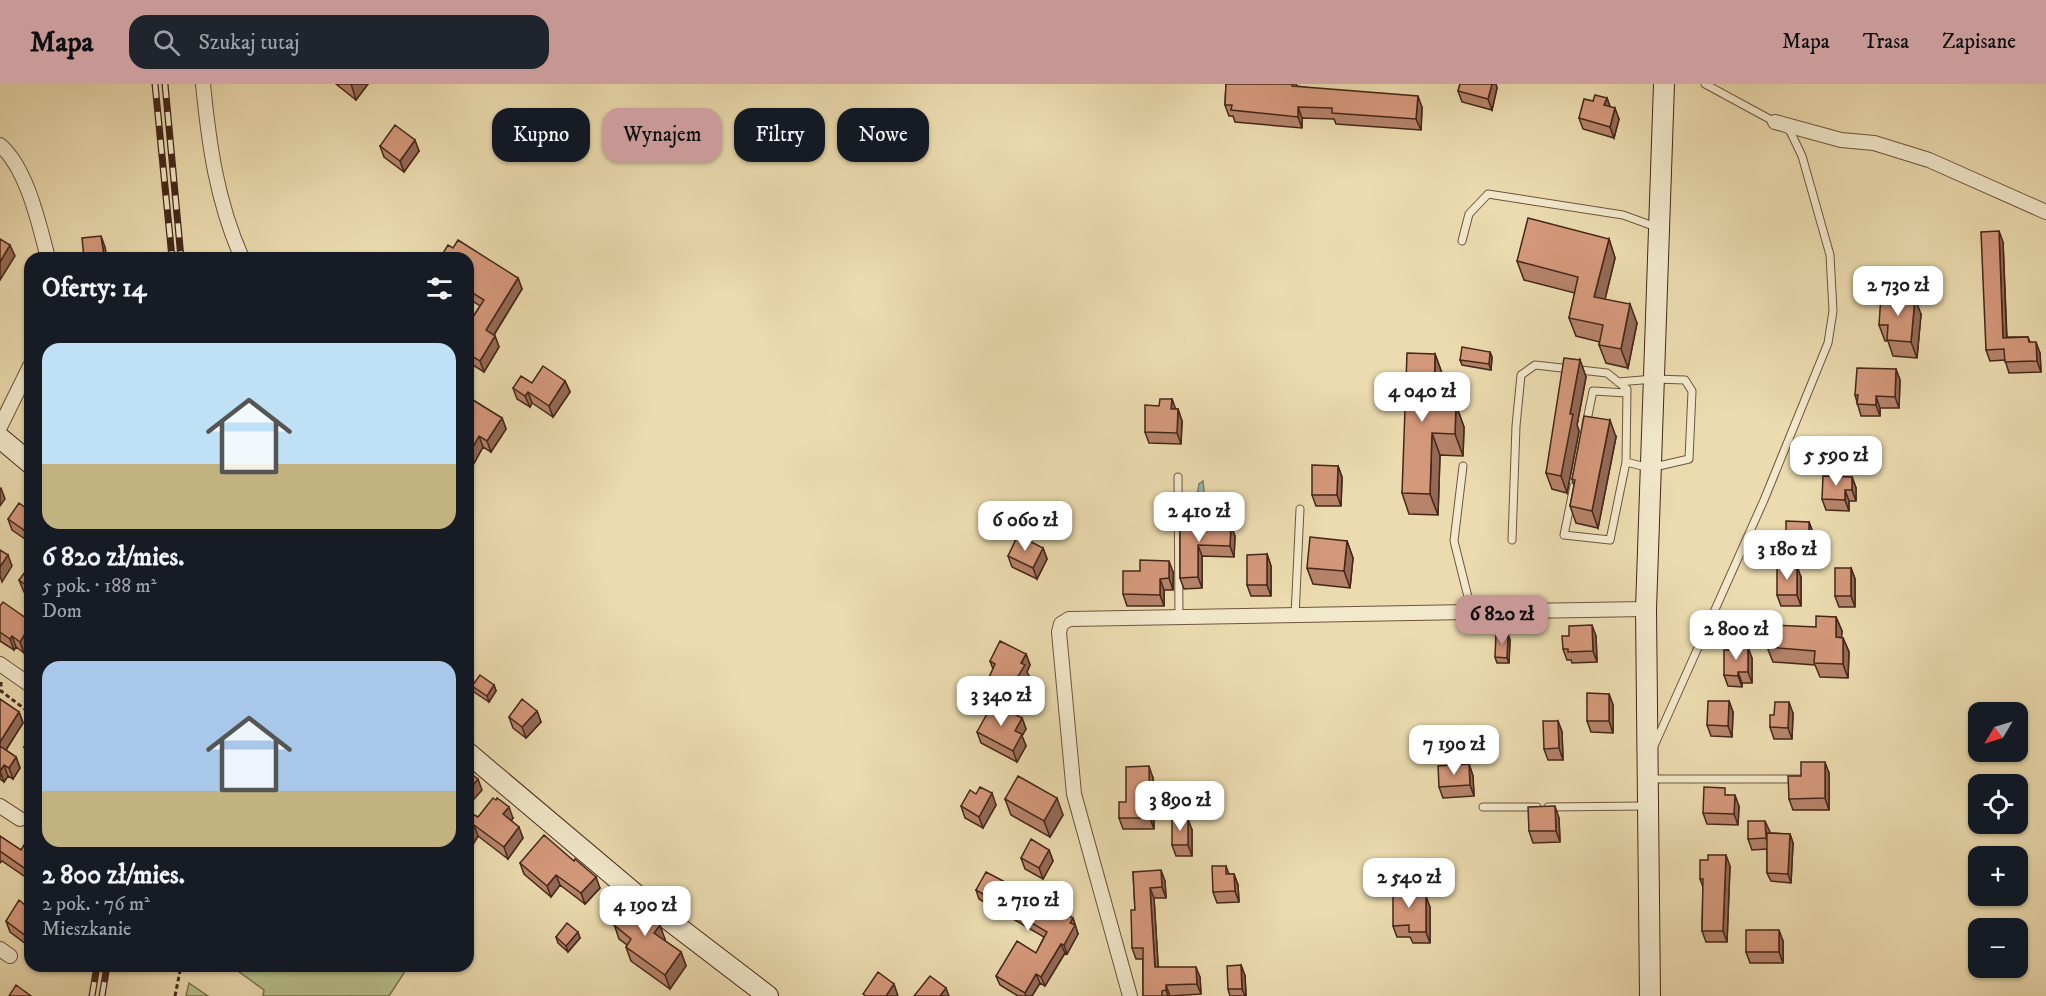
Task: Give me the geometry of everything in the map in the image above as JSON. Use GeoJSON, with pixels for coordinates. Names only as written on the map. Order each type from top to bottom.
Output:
{"type":"FeatureCollection","features":[{"type":"Feature","properties":{"kind":"street"},"geometry":{"type":"LineString","coordinates":[[203,84],[216,181],[239,252]]}},
{"type":"Feature","properties":{"kind":"street"},"geometry":{"type":"LineString","coordinates":[[1650,996],[1646,609],[1664,84]]}},
{"type":"Feature","properties":{"kind":"street"},"geometry":{"type":"LineString","coordinates":[[1775,122],[1841,140],[1874,143],[1929,160],[2046,212]]}},
{"type":"Feature","properties":{"kind":"street"},"geometry":{"type":"LineString","coordinates":[[0,145],[11,154],[38,217],[47,252]]}},
{"type":"Feature","properties":{"kind":"street"},"geometry":{"type":"LineString","coordinates":[[0,427],[24,378]]}},
{"type":"Feature","properties":{"kind":"street"},"geometry":{"type":"LineString","coordinates":[[0,438],[24,458]]}},
{"type":"Feature","properties":{"kind":"street"},"geometry":{"type":"LineString","coordinates":[[1130,996],[1074,794],[1059,632],[1061,624],[1069,619],[1646,609]]}},
{"type":"Feature","properties":{"kind":"street"},"geometry":{"type":"LineString","coordinates":[[0,664],[24,681]]}},
{"type":"Feature","properties":{"kind":"street"},"geometry":{"type":"LineString","coordinates":[[474,758],[640,898],[768,996]]}},
{"type":"Feature","properties":{"kind":"street"},"geometry":{"type":"LineString","coordinates":[[0,806],[20,819]]}},
{"type":"Feature","properties":{"kind":"lane"},"geometry":{"type":"LineString","coordinates":[[1705,84],[1790,131],[1802,156],[1825,232],[1832,273],[1833,311],[1828,343],[1764,500],[1647,770],[1799,779]]}},
{"type":"Feature","properties":{"kind":"lane"},"geometry":{"type":"LineString","coordinates":[[1462,241],[1469,214],[1488,194],[1623,215],[1659,228]]}},
{"type":"Feature","properties":{"kind":"lane"},"geometry":{"type":"LineString","coordinates":[[1512,540],[1515,438],[1521,375],[1535,365],[1607,373],[1627,389],[1626,462],[1610,540],[1564,535],[1576,479]]}},
{"type":"Feature","properties":{"kind":"lane"},"geometry":{"type":"LineString","coordinates":[[1618,382],[1654,379],[1685,380],[1692,391],[1689,459],[1650,468],[1626,462]]}},
{"type":"Feature","properties":{"kind":"lane"},"geometry":{"type":"LineString","coordinates":[[1585,435],[1593,391],[1627,393]]}},
{"type":"Feature","properties":{"kind":"lane"},"geometry":{"type":"LineString","coordinates":[[1463,466],[1454,541],[1472,613]]}},
{"type":"Feature","properties":{"kind":"lane"},"geometry":{"type":"LineString","coordinates":[[1178,477],[1179,618]]}},
{"type":"Feature","properties":{"kind":"lane"},"geometry":{"type":"LineString","coordinates":[[1295,616],[1300,508]]}},
{"type":"Feature","properties":{"kind":"lane"},"geometry":{"type":"LineString","coordinates":[[1483,807],[1648,806]]}},
{"type":"Feature","properties":{"kind":"path"},"geometry":{"type":"LineString","coordinates":[[0,674],[1,691],[24,708]]}},
{"type":"Feature","properties":{"kind":"path"},"geometry":{"type":"LineString","coordinates":[[176,996],[180,972]]}},
{"type":"Feature","properties":{"kind":"green space"},"geometry":{"type":"Polygon","coordinates":[[[239,972],[404,973],[389,996],[263,996],[264,990],[239,972]]]}},
{"type":"Feature","properties":{"kind":"green space"},"geometry":{"type":"Polygon","coordinates":[[[189,983],[208,996],[186,996],[189,983]]]}},
{"type":"Feature","properties":{"kind":"shaded area"},"geometry":{"type":"Polygon","coordinates":[[[1203,481],[1205,502],[1200,507],[1196,503],[1199,484],[1203,481]]]}},
{"type":"Feature","properties":{"kind":"building"},"geometry":{"type":"Polygon","coordinates":[[[1226,84],[1292,84],[1292,86],[1418,96],[1416,119],[1332,113],[1332,108],[1298,107],[1298,117],[1231,110],[1232,105],[1225,105],[1226,84]]]}},
{"type":"Feature","properties":{"kind":"building"},"geometry":{"type":"Polygon","coordinates":[[[1460,84],[1492,84],[1488,99],[1458,91],[1460,84]]]}},
{"type":"Feature","properties":{"kind":"building"},"geometry":{"type":"Polygon","coordinates":[[[1595,95],[1607,98],[1604,105],[1615,108],[1610,127],[1579,118],[1584,99],[1593,101],[1595,95]]]}},
{"type":"Feature","properties":{"kind":"building"},"geometry":{"type":"Polygon","coordinates":[[[395,125],[415,140],[400,161],[380,146],[395,125]]]}},
{"type":"Feature","properties":{"kind":"building"},"geometry":{"type":"Polygon","coordinates":[[[1528,218],[1609,239],[1594,297],[1630,304],[1621,349],[1599,345],[1603,325],[1569,318],[1578,277],[1517,261],[1528,218]]]}},
{"type":"Feature","properties":{"kind":"building"},"geometry":{"type":"Polygon","coordinates":[[[1999,231],[2003,338],[2028,337],[2029,342],[2036,342],[2037,361],[2005,362],[2004,349],[1986,350],[1981,232],[1999,231]]]}},
{"type":"Feature","properties":{"kind":"building"},"geometry":{"type":"Polygon","coordinates":[[[101,236],[103,252],[83,252],[82,238],[101,236]]]}},
{"type":"Feature","properties":{"kind":"building"},"geometry":{"type":"Polygon","coordinates":[[[0,239],[10,245],[0,262],[0,239]]]}},
{"type":"Feature","properties":{"kind":"building"},"geometry":{"type":"Polygon","coordinates":[[[458,240],[518,278],[486,330],[495,336],[480,361],[474,358],[474,315],[484,300],[474,294],[474,252],[444,252],[448,245],[453,248],[458,240]]]}},
{"type":"Feature","properties":{"kind":"building"},"geometry":{"type":"Polygon","coordinates":[[[1881,295],[1915,298],[1911,342],[1887,340],[1888,325],[1879,325],[1881,295]]]}},
{"type":"Feature","properties":{"kind":"building"},"geometry":{"type":"Polygon","coordinates":[[[1462,347],[1490,352],[1489,364],[1460,360],[1462,347]]]}},
{"type":"Feature","properties":{"kind":"building"},"geometry":{"type":"Polygon","coordinates":[[[1407,353],[1435,354],[1434,404],[1456,405],[1455,434],[1432,433],[1430,494],[1402,493],[1407,353]]]}},
{"type":"Feature","properties":{"kind":"building"},"geometry":{"type":"Polygon","coordinates":[[[1564,358],[1580,360],[1570,414],[1573,414],[1561,476],[1546,473],[1564,358]]]}},
{"type":"Feature","properties":{"kind":"building"},"geometry":{"type":"Polygon","coordinates":[[[543,366],[565,381],[549,406],[528,392],[525,396],[513,388],[521,376],[532,383],[543,366]]]}},
{"type":"Feature","properties":{"kind":"building"},"geometry":{"type":"Polygon","coordinates":[[[1857,368],[1896,369],[1895,397],[1876,396],[1876,405],[1857,404],[1858,395],[1855,395],[1857,368]]]}},
{"type":"Feature","properties":{"kind":"building"},"geometry":{"type":"Polygon","coordinates":[[[1160,399],[1172,399],[1171,409],[1178,409],[1177,433],[1145,432],[1145,405],[1159,406],[1160,399]]]}},
{"type":"Feature","properties":{"kind":"building"},"geometry":{"type":"Polygon","coordinates":[[[474,401],[502,418],[487,441],[479,436],[474,445],[474,401]]]}},
{"type":"Feature","properties":{"kind":"building"},"geometry":{"type":"Polygon","coordinates":[[[1584,416],[1610,420],[1592,511],[1570,506],[1575,480],[1572,479],[1584,416]]]}},
{"type":"Feature","properties":{"kind":"building"},"geometry":{"type":"Polygon","coordinates":[[[1312,465],[1338,466],[1337,495],[1312,495],[1312,465]]]}},
{"type":"Feature","properties":{"kind":"building"},"geometry":{"type":"Polygon","coordinates":[[[1823,476],[1852,477],[1852,490],[1845,490],[1845,500],[1822,499],[1823,476]]]}},
{"type":"Feature","properties":{"kind":"building"},"geometry":{"type":"Polygon","coordinates":[[[19,503],[24,507],[24,530],[8,519],[19,503]]]}},
{"type":"Feature","properties":{"kind":"building"},"geometry":{"type":"Polygon","coordinates":[[[1180,521],[1231,525],[1230,546],[1198,545],[1198,577],[1180,578],[1180,521]]]}},
{"type":"Feature","properties":{"kind":"building"},"geometry":{"type":"Polygon","coordinates":[[[1786,521],[1809,522],[1809,548],[1786,548],[1786,521]]]}},
{"type":"Feature","properties":{"kind":"building"},"geometry":{"type":"Polygon","coordinates":[[[1018,535],[1043,548],[1033,568],[1008,556],[1018,535]]]}},
{"type":"Feature","properties":{"kind":"building"},"geometry":{"type":"Polygon","coordinates":[[[1310,537],[1347,541],[1344,571],[1307,568],[1310,537]]]}},
{"type":"Feature","properties":{"kind":"building"},"geometry":{"type":"Polygon","coordinates":[[[0,550],[8,555],[0,567],[0,550]]]}},
{"type":"Feature","properties":{"kind":"building"},"geometry":{"type":"Polygon","coordinates":[[[1267,554],[1267,585],[1247,585],[1247,555],[1267,554]]]}},
{"type":"Feature","properties":{"kind":"building"},"geometry":{"type":"Polygon","coordinates":[[[1140,560],[1169,561],[1169,578],[1160,579],[1160,595],[1123,594],[1123,571],[1140,571],[1140,560]]]}},
{"type":"Feature","properties":{"kind":"building"},"geometry":{"type":"Polygon","coordinates":[[[1777,566],[1797,566],[1797,595],[1777,595],[1777,566]]]}},
{"type":"Feature","properties":{"kind":"building"},"geometry":{"type":"Polygon","coordinates":[[[1835,568],[1851,568],[1851,596],[1835,596],[1835,568]]]}},
{"type":"Feature","properties":{"kind":"building"},"geometry":{"type":"Polygon","coordinates":[[[24,574],[24,584],[19,580],[24,574]]]}},
{"type":"Feature","properties":{"kind":"building"},"geometry":{"type":"Polygon","coordinates":[[[3,602],[24,617],[24,636],[20,642],[0,632],[0,606],[3,602]]]}},
{"type":"Feature","properties":{"kind":"building"},"geometry":{"type":"Polygon","coordinates":[[[1816,616],[1836,617],[1836,637],[1843,638],[1843,664],[1814,663],[1815,651],[1767,647],[1768,633],[1774,633],[1774,625],[1816,627],[1816,616]]]}},
{"type":"Feature","properties":{"kind":"building"},"geometry":{"type":"Polygon","coordinates":[[[1592,625],[1593,651],[1568,652],[1568,649],[1563,649],[1562,636],[1569,636],[1569,626],[1592,625]]]}},
{"type":"Feature","properties":{"kind":"building"},"geometry":{"type":"Polygon","coordinates":[[[1496,634],[1508,635],[1507,658],[1495,657],[1496,634]]]}},
{"type":"Feature","properties":{"kind":"building"},"geometry":{"type":"Polygon","coordinates":[[[1000,641],[1026,654],[1021,663],[1025,665],[1008,692],[987,682],[995,664],[990,661],[1000,641]]]}},
{"type":"Feature","properties":{"kind":"building"},"geometry":{"type":"Polygon","coordinates":[[[1737,647],[1748,647],[1748,672],[1738,672],[1738,676],[1724,675],[1724,650],[1736,650],[1737,647]]]}},
{"type":"Feature","properties":{"kind":"building"},"geometry":{"type":"Polygon","coordinates":[[[480,675],[494,685],[487,696],[474,687],[480,675]]]}},
{"type":"Feature","properties":{"kind":"building"},"geometry":{"type":"Polygon","coordinates":[[[1587,693],[1609,694],[1609,721],[1587,721],[1587,693]]]}},
{"type":"Feature","properties":{"kind":"building"},"geometry":{"type":"Polygon","coordinates":[[[0,699],[19,712],[0,742],[0,699]]]}},
{"type":"Feature","properties":{"kind":"building"},"geometry":{"type":"Polygon","coordinates":[[[522,699],[537,711],[522,727],[509,717],[522,699]]]}},
{"type":"Feature","properties":{"kind":"building"},"geometry":{"type":"Polygon","coordinates":[[[1708,701],[1729,701],[1728,726],[1707,725],[1708,701]]]}},
{"type":"Feature","properties":{"kind":"building"},"geometry":{"type":"Polygon","coordinates":[[[1775,702],[1789,702],[1788,728],[1770,727],[1770,715],[1774,715],[1775,702]]]}},
{"type":"Feature","properties":{"kind":"building"},"geometry":{"type":"Polygon","coordinates":[[[993,703],[1022,718],[1015,731],[1022,734],[1013,751],[977,732],[993,703]]]}},
{"type":"Feature","properties":{"kind":"building"},"geometry":{"type":"Polygon","coordinates":[[[1543,721],[1558,721],[1559,748],[1544,749],[1543,721]]]}},
{"type":"Feature","properties":{"kind":"building"},"geometry":{"type":"Polygon","coordinates":[[[0,746],[16,757],[9,768],[4,765],[0,771],[0,746]]]}},
{"type":"Feature","properties":{"kind":"building"},"geometry":{"type":"Polygon","coordinates":[[[1801,762],[1825,762],[1825,798],[1789,799],[1788,776],[1801,776],[1801,762]]]}},
{"type":"Feature","properties":{"kind":"building"},"geometry":{"type":"Polygon","coordinates":[[[1469,764],[1470,785],[1439,787],[1438,766],[1469,764]]]}},
{"type":"Feature","properties":{"kind":"building"},"geometry":{"type":"Polygon","coordinates":[[[1149,766],[1150,818],[1119,818],[1119,802],[1126,802],[1126,767],[1149,766]]]}},
{"type":"Feature","properties":{"kind":"building"},"geometry":{"type":"Polygon","coordinates":[[[1018,776],[1057,798],[1044,821],[1005,799],[1018,776]]]}},
{"type":"Feature","properties":{"kind":"building"},"geometry":{"type":"Polygon","coordinates":[[[980,787],[992,793],[979,817],[961,806],[970,790],[976,794],[980,787]]]}},
{"type":"Feature","properties":{"kind":"building"},"geometry":{"type":"Polygon","coordinates":[[[1704,787],[1725,788],[1725,795],[1735,795],[1734,814],[1703,813],[1704,787]]]}},
{"type":"Feature","properties":{"kind":"building"},"geometry":{"type":"Polygon","coordinates":[[[493,798],[496,800],[497,798],[509,807],[503,814],[519,827],[504,847],[474,825],[474,815],[478,817],[493,798]]]}},
{"type":"Feature","properties":{"kind":"building"},"geometry":{"type":"Polygon","coordinates":[[[1555,806],[1556,831],[1529,831],[1528,807],[1555,806]]]}},
{"type":"Feature","properties":{"kind":"building"},"geometry":{"type":"Polygon","coordinates":[[[1172,819],[1188,819],[1188,845],[1172,845],[1172,819]]]}},
{"type":"Feature","properties":{"kind":"building"},"geometry":{"type":"Polygon","coordinates":[[[1748,821],[1765,821],[1766,838],[1748,839],[1748,821]]]}},
{"type":"Feature","properties":{"kind":"building"},"geometry":{"type":"Polygon","coordinates":[[[1767,833],[1790,834],[1788,874],[1767,873],[1767,833]]]}},
{"type":"Feature","properties":{"kind":"building"},"geometry":{"type":"Polygon","coordinates":[[[544,835],[596,877],[581,893],[556,875],[547,886],[520,863],[544,835]]]}},
{"type":"Feature","properties":{"kind":"building"},"geometry":{"type":"Polygon","coordinates":[[[0,836],[21,850],[24,845],[24,868],[0,851],[0,836]]]}},
{"type":"Feature","properties":{"kind":"building"},"geometry":{"type":"Polygon","coordinates":[[[1031,839],[1049,850],[1039,868],[1021,858],[1031,839]]]}},
{"type":"Feature","properties":{"kind":"building"},"geometry":{"type":"Polygon","coordinates":[[[1708,855],[1726,855],[1723,931],[1702,931],[1703,879],[1700,879],[1700,860],[1708,860],[1708,855]]]}},
{"type":"Feature","properties":{"kind":"building"},"geometry":{"type":"Polygon","coordinates":[[[1212,866],[1226,866],[1226,874],[1234,874],[1235,891],[1213,892],[1212,866]]]}},
{"type":"Feature","properties":{"kind":"building"},"geometry":{"type":"Polygon","coordinates":[[[1161,870],[1162,887],[1150,888],[1155,967],[1196,967],[1197,984],[1166,985],[1162,996],[1143,996],[1143,948],[1132,948],[1131,910],[1135,910],[1133,872],[1161,870]]]}},
{"type":"Feature","properties":{"kind":"building"},"geometry":{"type":"Polygon","coordinates":[[[986,872],[1073,918],[1070,923],[1075,925],[1064,945],[1061,944],[1041,977],[1036,974],[1025,993],[996,976],[1017,941],[1036,953],[1047,932],[976,890],[986,872]]]}},
{"type":"Feature","properties":{"kind":"building"},"geometry":{"type":"Polygon","coordinates":[[[1393,882],[1406,882],[1406,897],[1426,896],[1426,932],[1409,932],[1409,925],[1393,926],[1393,882]]]}},
{"type":"Feature","properties":{"kind":"building"},"geometry":{"type":"Polygon","coordinates":[[[628,899],[660,925],[654,933],[681,952],[665,975],[626,947],[631,939],[614,925],[617,922],[612,918],[628,899]]]}},
{"type":"Feature","properties":{"kind":"building"},"geometry":{"type":"Polygon","coordinates":[[[19,900],[24,904],[24,934],[6,921],[19,900]]]}},
{"type":"Feature","properties":{"kind":"building"},"geometry":{"type":"Polygon","coordinates":[[[567,923],[578,932],[566,946],[556,937],[567,923]]]}},
{"type":"Feature","properties":{"kind":"building"},"geometry":{"type":"Polygon","coordinates":[[[1746,930],[1779,930],[1779,952],[1746,952],[1746,930]]]}},
{"type":"Feature","properties":{"kind":"building"},"geometry":{"type":"Polygon","coordinates":[[[1241,965],[1242,989],[1228,989],[1227,966],[1241,965]]]}},
{"type":"Feature","properties":{"kind":"building"},"geometry":{"type":"Polygon","coordinates":[[[878,972],[894,984],[886,996],[866,996],[863,994],[878,972]]]}},
{"type":"Feature","properties":{"kind":"building"},"geometry":{"type":"Polygon","coordinates":[[[930,976],[946,988],[940,996],[914,996],[930,976]]]}},
{"type":"Feature","properties":{"kind":"building"},"geometry":{"type":"Polygon","coordinates":[[[16,985],[31,996],[9,996],[16,985]]]}},
{"type":"Feature","properties":{"kind":"railway"},"geometry":{"type":"LineString","coordinates":[[155,84],[171,252]]}},
{"type":"Feature","properties":{"kind":"railway"},"geometry":{"type":"LineString","coordinates":[[165,84],[180,252]]}},
{"type":"Feature","properties":{"kind":"railway"},"geometry":{"type":"LineString","coordinates":[[92,996],[96,972]]}},
{"type":"Feature","properties":{"kind":"railway"},"geometry":{"type":"LineString","coordinates":[[102,996],[106,972]]}}]}
